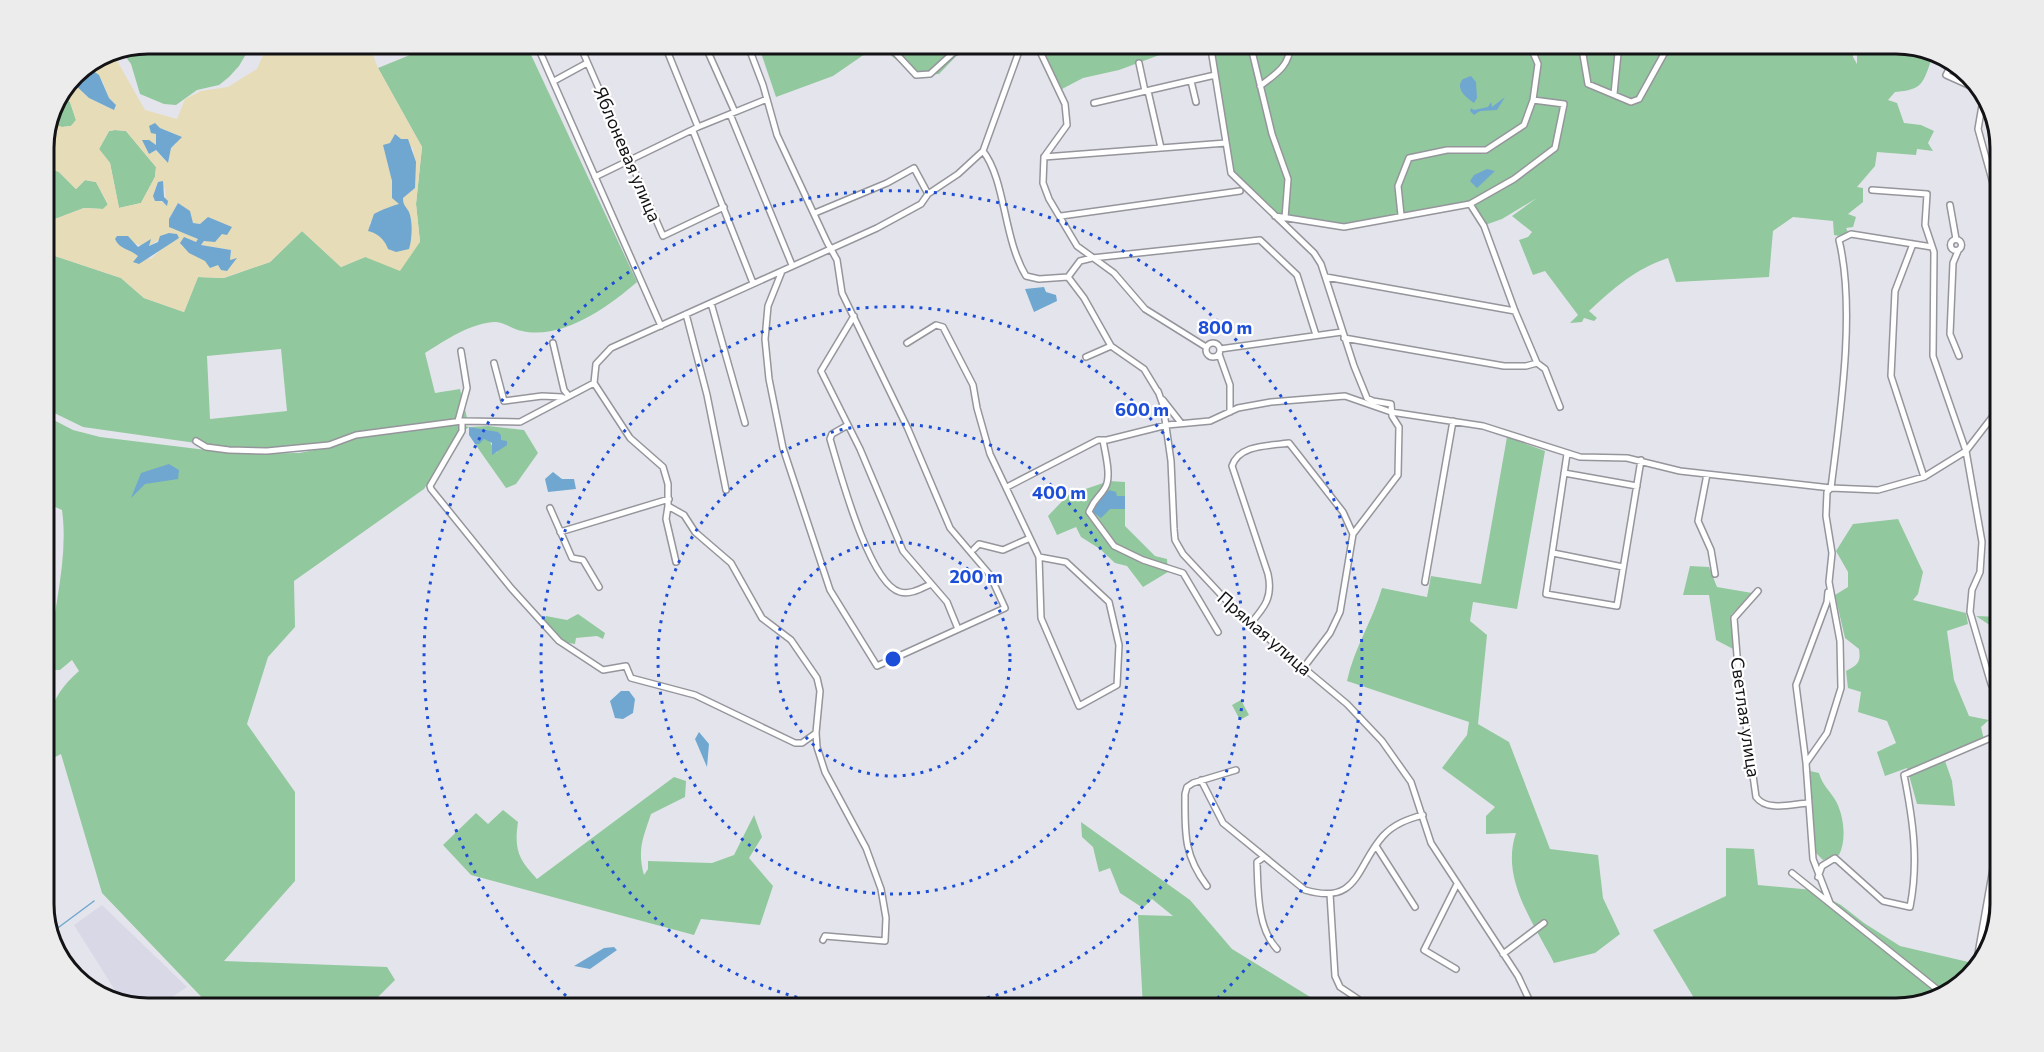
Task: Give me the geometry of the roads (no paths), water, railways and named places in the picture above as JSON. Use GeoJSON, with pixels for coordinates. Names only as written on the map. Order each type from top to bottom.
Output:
{"type":"FeatureCollection","features":[{"type":"Feature","properties":{"kind":"street"},"geometry":{"type":"LineString","coordinates":[[541,54],[661,326]]}},
{"type":"Feature","properties":{"kind":"street","name":"Яблоневая улица"},"geometry":{"type":"LineString","coordinates":[[583,54],[663,236],[724,207]]}},
{"type":"Feature","properties":{"kind":"street"},"geometry":{"type":"LineString","coordinates":[[668,54],[753,284]]}},
{"type":"Feature","properties":{"kind":"street"},"geometry":{"type":"LineString","coordinates":[[708,54],[792,265]]}},
{"type":"Feature","properties":{"kind":"street"},"geometry":{"type":"LineString","coordinates":[[751,54],[777,135],[827,242],[832,248],[842,293],[908,429],[950,528],[990,575],[1005,608],[877,666],[837,606],[824,577],[783,448],[769,380],[766,320],[782,271]]}},
{"type":"Feature","properties":{"kind":"street"},"geometry":{"type":"LineString","coordinates":[[896,54],[916,75],[930,74],[952,54]]}},
{"type":"Feature","properties":{"kind":"street"},"geometry":{"type":"LineString","coordinates":[[676,562],[666,519],[669,499],[663,467],[630,438],[594,382],[594,372],[603,354],[903,215],[921,204],[928,194],[957,174],[983,151],[1018,54]]}},
{"type":"Feature","properties":{"kind":"street"},"geometry":{"type":"LineString","coordinates":[[1041,54],[1065,104],[1066,125],[1044,158],[1043,183],[1077,246],[1114,273],[1145,309],[1206,347]]}},
{"type":"Feature","properties":{"kind":"street"},"geometry":{"type":"LineString","coordinates":[[1212,54],[1231,173],[1273,216],[1314,253],[1326,277],[1343,335],[1367,398],[1391,404],[1391,412],[1399,427],[1398,475],[1353,534],[1340,612],[1330,633],[1304,667]]}},
{"type":"Feature","properties":{"kind":"street"},"geometry":{"type":"LineString","coordinates":[[1252,54],[1272,134],[1288,179],[1285,218]]}},
{"type":"Feature","properties":{"kind":"street"},"geometry":{"type":"LineString","coordinates":[[1260,86],[1283,69],[1289,54]]}},
{"type":"Feature","properties":{"kind":"street"},"geometry":{"type":"LineString","coordinates":[[1401,215],[1398,186],[1409,158],[1447,150],[1486,150],[1524,125],[1533,100],[1538,64],[1534,54]]}},
{"type":"Feature","properties":{"kind":"street"},"geometry":{"type":"LineString","coordinates":[[1583,54],[1588,84],[1631,102],[1639,99],[1664,54]]}},
{"type":"Feature","properties":{"kind":"street"},"geometry":{"type":"LineString","coordinates":[[1614,94],[1620,54]]}},
{"type":"Feature","properties":{"kind":"street"},"geometry":{"type":"LineString","coordinates":[[554,81],[587,63]]}},
{"type":"Feature","properties":{"kind":"street"},"geometry":{"type":"LineString","coordinates":[[1139,63],[1161,148]]}},
{"type":"Feature","properties":{"kind":"street"},"geometry":{"type":"LineString","coordinates":[[1948,70],[1946,75],[1965,84]]}},
{"type":"Feature","properties":{"kind":"street"},"geometry":{"type":"LineString","coordinates":[[1094,104],[1215,75]]}},
{"type":"Feature","properties":{"kind":"street"},"geometry":{"type":"LineString","coordinates":[[1191,81],[1196,102]]}},
{"type":"Feature","properties":{"kind":"street"},"geometry":{"type":"LineString","coordinates":[[595,177],[732,112],[767,99]]}},
{"type":"Feature","properties":{"kind":"street"},"geometry":{"type":"LineString","coordinates":[[1273,216],[1344,227],[1470,204],[1514,179],[1555,148],[1564,104],[1533,100]]}},
{"type":"Feature","properties":{"kind":"street"},"geometry":{"type":"LineString","coordinates":[[1981,110],[1978,129],[1990,173]]}},
{"type":"Feature","properties":{"kind":"street"},"geometry":{"type":"LineString","coordinates":[[1044,158],[1226,143]]}},
{"type":"Feature","properties":{"kind":"street"},"geometry":{"type":"LineString","coordinates":[[983,151],[995,171],[1008,236],[1026,276],[1039,279],[1068,277],[1080,261],[1092,258],[1260,240],[1297,274],[1316,335]]}},
{"type":"Feature","properties":{"kind":"street"},"geometry":{"type":"LineString","coordinates":[[815,213],[887,183],[914,168],[928,194]]}},
{"type":"Feature","properties":{"kind":"street"},"geometry":{"type":"LineString","coordinates":[[1872,190],[1927,195],[1925,225],[1932,247],[1933,356],[1966,451],[1982,542],[1980,572],[1972,590],[1970,612],[1990,681]]}},
{"type":"Feature","properties":{"kind":"street"},"geometry":{"type":"LineString","coordinates":[[1061,216],[1240,191]]}},
{"type":"Feature","properties":{"kind":"street"},"geometry":{"type":"LineString","coordinates":[[1470,204],[1484,226],[1515,311],[1537,363],[1545,369],[1560,407]]}},
{"type":"Feature","properties":{"kind":"street"},"geometry":{"type":"LineString","coordinates":[[1950,205],[1956,239],[1962,245],[1953,263],[1950,334],[1959,356]]}},
{"type":"Feature","properties":{"kind":"street"},"geometry":{"type":"LineString","coordinates":[[1830,903],[1818,877],[1813,859],[1806,763],[1796,685],[1827,602],[1832,552],[1826,516],[1827,492],[1831,488],[1844,367],[1844,261],[1839,240],[1851,234],[1932,247]]}},
{"type":"Feature","properties":{"kind":"street"},"geometry":{"type":"LineString","coordinates":[[1913,244],[1894,291],[1891,376],[1924,477]]}},
{"type":"Feature","properties":{"kind":"street"},"geometry":{"type":"LineString","coordinates":[[1068,277],[1084,298],[1111,345],[1144,369],[1181,423]]}},
{"type":"Feature","properties":{"kind":"street"},"geometry":{"type":"LineString","coordinates":[[1326,277],[1515,311]]}},
{"type":"Feature","properties":{"kind":"street"},"geometry":{"type":"LineString","coordinates":[[711,303],[745,423]]}},
{"type":"Feature","properties":{"kind":"street"},"geometry":{"type":"LineString","coordinates":[[686,314],[707,395],[726,490]]}},
{"type":"Feature","properties":{"kind":"street"},"geometry":{"type":"LineString","coordinates":[[854,316],[821,371],[848,425],[903,551],[947,602],[958,629]]}},
{"type":"Feature","properties":{"kind":"street"},"geometry":{"type":"LineString","coordinates":[[907,343],[936,325],[943,327],[973,385],[984,435],[1039,557],[1041,618],[1079,706],[1117,685],[1119,645],[1115,626],[1108,602],[1066,562],[1039,557]]}},
{"type":"Feature","properties":{"kind":"street"},"geometry":{"type":"LineString","coordinates":[[1206,347],[1206,354],[1210,357],[1219,352],[1316,335],[1343,335],[1504,366],[1526,366],[1537,363]]}},
{"type":"Feature","properties":{"kind":"street"},"geometry":{"type":"LineString","coordinates":[[553,343],[566,397]]}},
{"type":"Feature","properties":{"kind":"street"},"geometry":{"type":"LineString","coordinates":[[1206,347],[1214,343],[1219,352],[1230,385],[1230,412]]}},
{"type":"Feature","properties":{"kind":"street"},"geometry":{"type":"LineString","coordinates":[[1086,357],[1111,345]]}},
{"type":"Feature","properties":{"kind":"street"},"geometry":{"type":"LineString","coordinates":[[461,351],[467,388],[460,421],[462,431],[430,486],[431,489],[511,588],[559,641],[595,666],[609,670],[626,666],[631,678],[695,695],[795,743],[802,743],[816,733]]}},
{"type":"Feature","properties":{"kind":"street"},"geometry":{"type":"LineString","coordinates":[[494,363],[504,401],[542,396],[566,397]]}},
{"type":"Feature","properties":{"kind":"street"},"geometry":{"type":"LineString","coordinates":[[196,441],[206,447],[243,452],[309,448],[329,445],[356,435],[460,421],[520,422],[594,382]]}},
{"type":"Feature","properties":{"kind":"street","name":"Прямая улица"},"geometry":{"type":"LineString","coordinates":[[1158,391],[1167,425],[1176,540],[1194,567],[1250,624],[1347,704],[1382,741],[1411,782],[1431,843],[1518,976],[1528,998]]}},
{"type":"Feature","properties":{"kind":"street"},"geometry":{"type":"LineString","coordinates":[[1007,487],[1081,446],[1103,440],[1167,425],[1210,421],[1238,408],[1271,402],[1345,396],[1391,412],[1483,426],[1580,457],[1616,456],[1641,460],[1668,469],[1831,488],[1878,490],[1924,477],[1966,451],[1990,420]]}},
{"type":"Feature","properties":{"kind":"street"},"geometry":{"type":"LineString","coordinates":[[1425,582],[1453,421]]}},
{"type":"Feature","properties":{"kind":"street"},"geometry":{"type":"LineString","coordinates":[[848,425],[832,434],[830,439],[859,533],[890,586],[900,592],[912,592],[931,584]]}},
{"type":"Feature","properties":{"kind":"street"},"geometry":{"type":"LineString","coordinates":[[1103,440],[1108,480],[1106,488],[1094,498],[1089,512],[1114,546],[1143,560],[1176,569],[1187,577],[1218,632]]}},
{"type":"Feature","properties":{"kind":"street"},"geometry":{"type":"LineString","coordinates":[[1250,624],[1267,603],[1270,591],[1268,574],[1232,466],[1238,454],[1249,449],[1289,443],[1343,512],[1353,534]]}},
{"type":"Feature","properties":{"kind":"street"},"geometry":{"type":"LineString","coordinates":[[1568,454],[1546,594],[1617,606],[1641,460]]}},
{"type":"Feature","properties":{"kind":"street"},"geometry":{"type":"LineString","coordinates":[[1564,473],[1637,486]]}},
{"type":"Feature","properties":{"kind":"street"},"geometry":{"type":"LineString","coordinates":[[1707,474],[1698,521],[1712,550],[1715,574]]}},
{"type":"Feature","properties":{"kind":"street"},"geometry":{"type":"LineString","coordinates":[[560,532],[669,499]]}},
{"type":"Feature","properties":{"kind":"street"},"geometry":{"type":"LineString","coordinates":[[668,506],[684,515],[695,532],[731,563],[762,618],[790,640],[808,662],[820,691],[816,733],[825,772],[866,848],[880,889],[886,918],[885,941],[825,936],[823,940]]}},
{"type":"Feature","properties":{"kind":"street"},"geometry":{"type":"LineString","coordinates":[[550,508],[572,558],[583,560],[599,587]]}},
{"type":"Feature","properties":{"kind":"street"},"geometry":{"type":"LineString","coordinates":[[974,549],[979,544],[1003,550],[1030,538]]}},
{"type":"Feature","properties":{"kind":"street"},"geometry":{"type":"LineString","coordinates":[[1553,553],[1623,567]]}},
{"type":"Feature","properties":{"kind":"street"},"geometry":{"type":"LineString","coordinates":[[1806,763],[1827,733],[1841,688],[1840,641],[1828,582]]}},
{"type":"Feature","properties":{"kind":"street","name":"Светлая улица"},"geometry":{"type":"LineString","coordinates":[[1758,591],[1734,618],[1738,668],[1756,797],[1761,804],[1768,806],[1808,803]]}},
{"type":"Feature","properties":{"kind":"street"},"geometry":{"type":"LineString","coordinates":[[1818,877],[1822,866],[1835,858],[1883,901],[1910,907],[1916,877],[1914,825],[1904,775],[1990,738]]}},
{"type":"Feature","properties":{"kind":"street"},"geometry":{"type":"LineString","coordinates":[[1207,886],[1196,871],[1185,846],[1185,794],[1187,787],[1201,780],[1236,770]]}},
{"type":"Feature","properties":{"kind":"street"},"geometry":{"type":"LineString","coordinates":[[1201,780],[1223,823],[1305,890],[1330,894],[1342,891],[1353,883],[1376,846],[1398,824],[1423,815]]}},
{"type":"Feature","properties":{"kind":"street"},"geometry":{"type":"LineString","coordinates":[[1376,846],[1415,907]]}},
{"type":"Feature","properties":{"kind":"street"},"geometry":{"type":"LineString","coordinates":[[1264,857],[1257,862],[1258,886],[1264,927],[1270,941],[1277,949]]}},
{"type":"Feature","properties":{"kind":"street"},"geometry":{"type":"LineString","coordinates":[[1792,873],[1936,989]]}},
{"type":"Feature","properties":{"kind":"street"},"geometry":{"type":"LineString","coordinates":[[1456,969],[1424,950],[1457,884]]}},
{"type":"Feature","properties":{"kind":"street"},"geometry":{"type":"LineString","coordinates":[[1980,946],[1990,889]]}},
{"type":"Feature","properties":{"kind":"street"},"geometry":{"type":"LineString","coordinates":[[1330,894],[1335,976],[1340,987],[1356,998]]}},
{"type":"Feature","properties":{"kind":"street"},"geometry":{"type":"LineString","coordinates":[[1503,954],[1544,923]]}},
{"type":"Feature","properties":{"kind":"water"},"geometry":{"type":"Polygon","coordinates":[[[94,72],[99,75],[109,98],[116,105],[114,110],[89,98],[77,87],[94,72]]]}},
{"type":"Feature","properties":{"kind":"water"},"geometry":{"type":"Polygon","coordinates":[[[1471,76],[1476,82],[1477,98],[1474,103],[1462,93],[1460,86],[1463,79],[1471,76]]]}},
{"type":"Feature","properties":{"kind":"water"},"geometry":{"type":"Polygon","coordinates":[[[1505,97],[1497,110],[1480,111],[1474,115],[1470,111],[1471,108],[1474,110],[1488,107],[1491,102],[1492,107],[1505,97]]]}},
{"type":"Feature","properties":{"kind":"water"},"geometry":{"type":"Polygon","coordinates":[[[155,123],[160,128],[182,137],[171,148],[168,163],[156,150],[149,154],[142,140],[149,140],[156,145],[156,134],[151,133],[149,126],[155,123]]]}},
{"type":"Feature","properties":{"kind":"water"},"geometry":{"type":"Polygon","coordinates":[[[395,134],[401,139],[408,139],[416,162],[415,188],[403,198],[411,220],[410,245],[409,249],[396,252],[388,249],[378,235],[368,231],[374,214],[399,204],[392,198],[392,181],[383,145],[390,143],[395,134]]]}},
{"type":"Feature","properties":{"kind":"water"},"geometry":{"type":"Polygon","coordinates":[[[1487,169],[1495,171],[1477,188],[1470,181],[1474,175],[1487,169]]]}},
{"type":"Feature","properties":{"kind":"water"},"geometry":{"type":"Polygon","coordinates":[[[163,181],[167,206],[162,201],[155,201],[153,196],[158,182],[163,181]]]}},
{"type":"Feature","properties":{"kind":"water"},"geometry":{"type":"Polygon","coordinates":[[[178,203],[190,211],[193,223],[200,224],[208,217],[232,227],[227,235],[222,234],[215,242],[204,241],[201,245],[231,250],[230,260],[237,258],[227,271],[221,270],[218,265],[210,268],[205,261],[189,253],[180,243],[184,237],[196,242],[198,239],[169,227],[169,219],[178,203]]]}},
{"type":"Feature","properties":{"kind":"water"},"geometry":{"type":"Polygon","coordinates":[[[169,233],[177,234],[179,238],[139,264],[133,262],[138,256],[119,245],[115,239],[117,236],[128,236],[138,247],[151,239],[149,246],[158,242],[160,236],[169,233]]]}},
{"type":"Feature","properties":{"kind":"water"},"geometry":{"type":"Polygon","coordinates":[[[1044,287],[1046,292],[1056,295],[1057,301],[1034,312],[1025,289],[1044,287]]]}},
{"type":"Feature","properties":{"kind":"water"},"geometry":{"type":"Polygon","coordinates":[[[469,427],[498,432],[501,440],[507,441],[507,445],[492,455],[492,443],[484,439],[479,444],[475,444],[469,435],[469,427]]]}},
{"type":"Feature","properties":{"kind":"water"},"geometry":{"type":"Polygon","coordinates":[[[169,464],[179,470],[178,479],[145,484],[131,498],[141,473],[169,464]]]}},
{"type":"Feature","properties":{"kind":"water"},"geometry":{"type":"Polygon","coordinates":[[[553,472],[562,479],[574,479],[576,489],[548,492],[545,479],[553,472]]]}},
{"type":"Feature","properties":{"kind":"water"},"geometry":{"type":"Polygon","coordinates":[[[1109,490],[1116,492],[1117,496],[1125,496],[1125,509],[1110,509],[1101,518],[1093,512],[1099,499],[1109,490]]]}},
{"type":"Feature","properties":{"kind":"water"},"geometry":{"type":"Polygon","coordinates":[[[621,691],[629,691],[635,699],[633,713],[623,719],[615,718],[610,701],[621,691]]]}},
{"type":"Feature","properties":{"kind":"water"},"geometry":{"type":"Polygon","coordinates":[[[699,732],[709,744],[707,767],[695,739],[699,732]]]}},
{"type":"Feature","properties":{"kind":"water"},"geometry":{"type":"Polygon","coordinates":[[[614,947],[617,950],[590,969],[574,966],[604,948],[614,947]]]}},
{"type":"Feature","properties":{"kind":"waterway"},"geometry":{"type":"LineString","coordinates":[[58,928],[94,901]]}}]}
